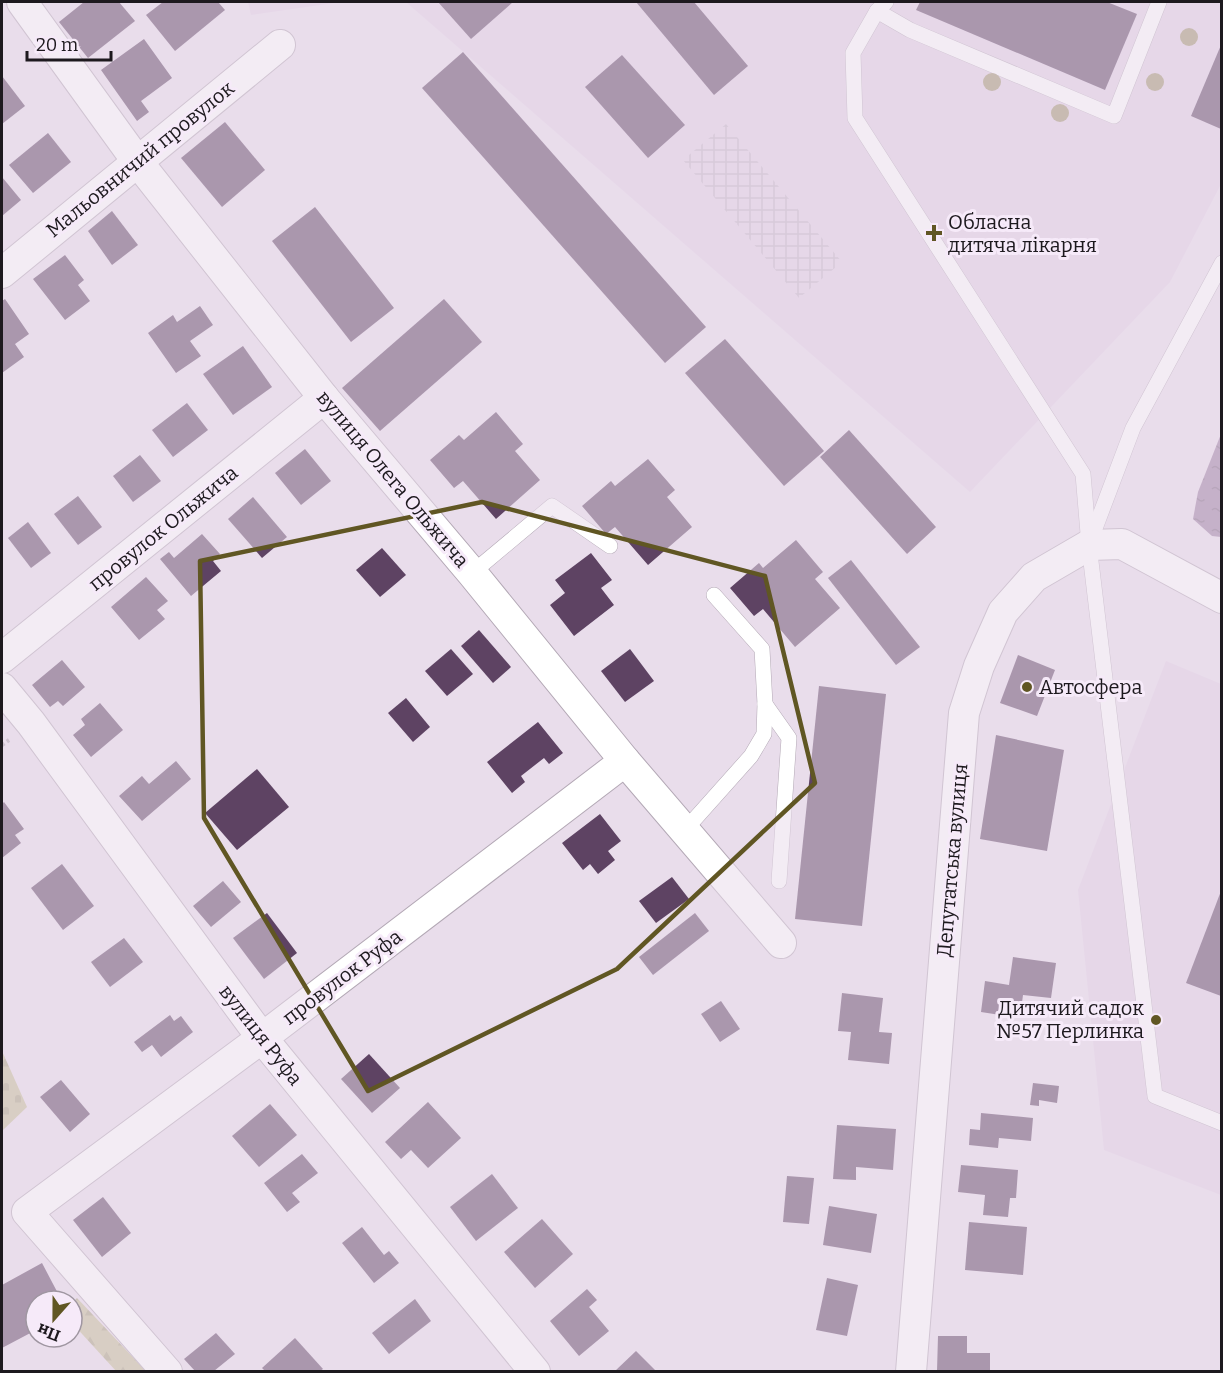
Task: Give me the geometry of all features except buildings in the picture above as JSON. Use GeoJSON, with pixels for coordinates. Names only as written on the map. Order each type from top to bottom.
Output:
{"type":"FeatureCollection","features":[{"type":"Feature","properties":{"kind":"street","name":"вулиця Олега Ольжича"},"geometry":{"type":"LineString","coordinates":[[22,2],[137,160],[324,398],[472,573],[625,761],[781,943]]}},
{"type":"Feature","properties":{"kind":"street","name":"Мальовничий провулок"},"geometry":{"type":"LineString","coordinates":[[2,273],[280,45]]}},
{"type":"Feature","properties":{"kind":"street","name":"провулок Ольжича"},"geometry":{"type":"LineString","coordinates":[[2,658],[324,398]]}},
{"type":"Feature","properties":{"kind":"street","name":"Депутатська вулиця"},"geometry":{"type":"LineString","coordinates":[[911,1371],[964,713],[979,666],[1003,612],[1034,577],[1089,545],[1122,544],[1221,598]]}},
{"type":"Feature","properties":{"kind":"street","name":"вулиця Руфа"},"geometry":{"type":"LineString","coordinates":[[2,688],[31,723],[262,1038],[535,1371]]}},
{"type":"Feature","properties":{"kind":"street","name":"провулок Руфа"},"geometry":{"type":"LineString","coordinates":[[167,1371],[27,1212],[262,1038],[625,761]]}},
{"type":"Feature","properties":{"kind":"lane"},"geometry":{"type":"LineString","coordinates":[[1160,2],[1114,116],[910,30],[880,5],[853,53],[855,118],[1083,474],[1089,545],[1155,1096],[1221,1122]]}},
{"type":"Feature","properties":{"kind":"lane"},"geometry":{"type":"LineString","coordinates":[[1089,545],[1134,428],[1221,263]]}},
{"type":"Feature","properties":{"kind":"lane"},"geometry":{"type":"LineString","coordinates":[[472,573],[552,506],[610,546]]}},
{"type":"Feature","properties":{"kind":"lane"},"geometry":{"type":"LineString","coordinates":[[685,830],[752,756],[764,734],[762,649],[714,596]]}},
{"type":"Feature","properties":{"kind":"lane"},"geometry":{"type":"LineString","coordinates":[[765,704],[789,738],[779,881]]}},
{"type":"Feature","properties":{"kind":"highlighted area"},"geometry":{"type":"Polygon","coordinates":[[[482,502],[765,576],[815,783],[617,969],[368,1091],[204,818],[200,561],[482,502]]]}},
{"type":"Feature","properties":{"kind":"shaded area"},"geometry":{"type":"Polygon","coordinates":[[[248,2],[341,2],[251,15],[248,2]]]}},
{"type":"Feature","properties":{"kind":"shaded area","name":"Обласна дитяча лікарня"},"geometry":{"type":"Polygon","coordinates":[[[406,2],[1221,2],[1221,184],[1170,282],[970,492],[406,2]]]}},
{"type":"Feature","properties":{"kind":"shaded area"},"geometry":{"type":"Polygon","coordinates":[[[726,124],[842,262],[799,298],[683,160],[726,124]]]}},
{"type":"Feature","properties":{"kind":"shaded area","name":"Дитячий садок №57 Перлинка"},"geometry":{"type":"Polygon","coordinates":[[[1166,661],[1221,684],[1221,1195],[1104,1150],[1078,890],[1166,661]]]}},
{"type":"Feature","properties":{"kind":"green space"},"geometry":{"type":"Polygon","coordinates":[[[2,1051],[27,1107],[2,1131],[2,1051]]]}},
{"type":"Feature","properties":{"kind":"green space"},"geometry":{"type":"Polygon","coordinates":[[[84,1305],[146,1371],[116,1371],[84,1336],[84,1305]]]}},
{"type":"Feature","properties":{"kind":"water"},"geometry":{"type":"Polygon","coordinates":[[[1221,434],[1221,537],[1212,536],[1193,519],[1198,492],[1221,434]]]}},
{"type":"Feature","properties":{"kind":"place","name":"Обласна дитяча лікарня"},"geometry":{"type":"Point","coordinates":[934,233]}},
{"type":"Feature","properties":{"kind":"place","name":"Автосфера"},"geometry":{"type":"Point","coordinates":[1027,687]}},
{"type":"Feature","properties":{"kind":"place","name":"Дитячий садок №57 Перлинка"},"geometry":{"type":"Point","coordinates":[1156,1020]}}]}
